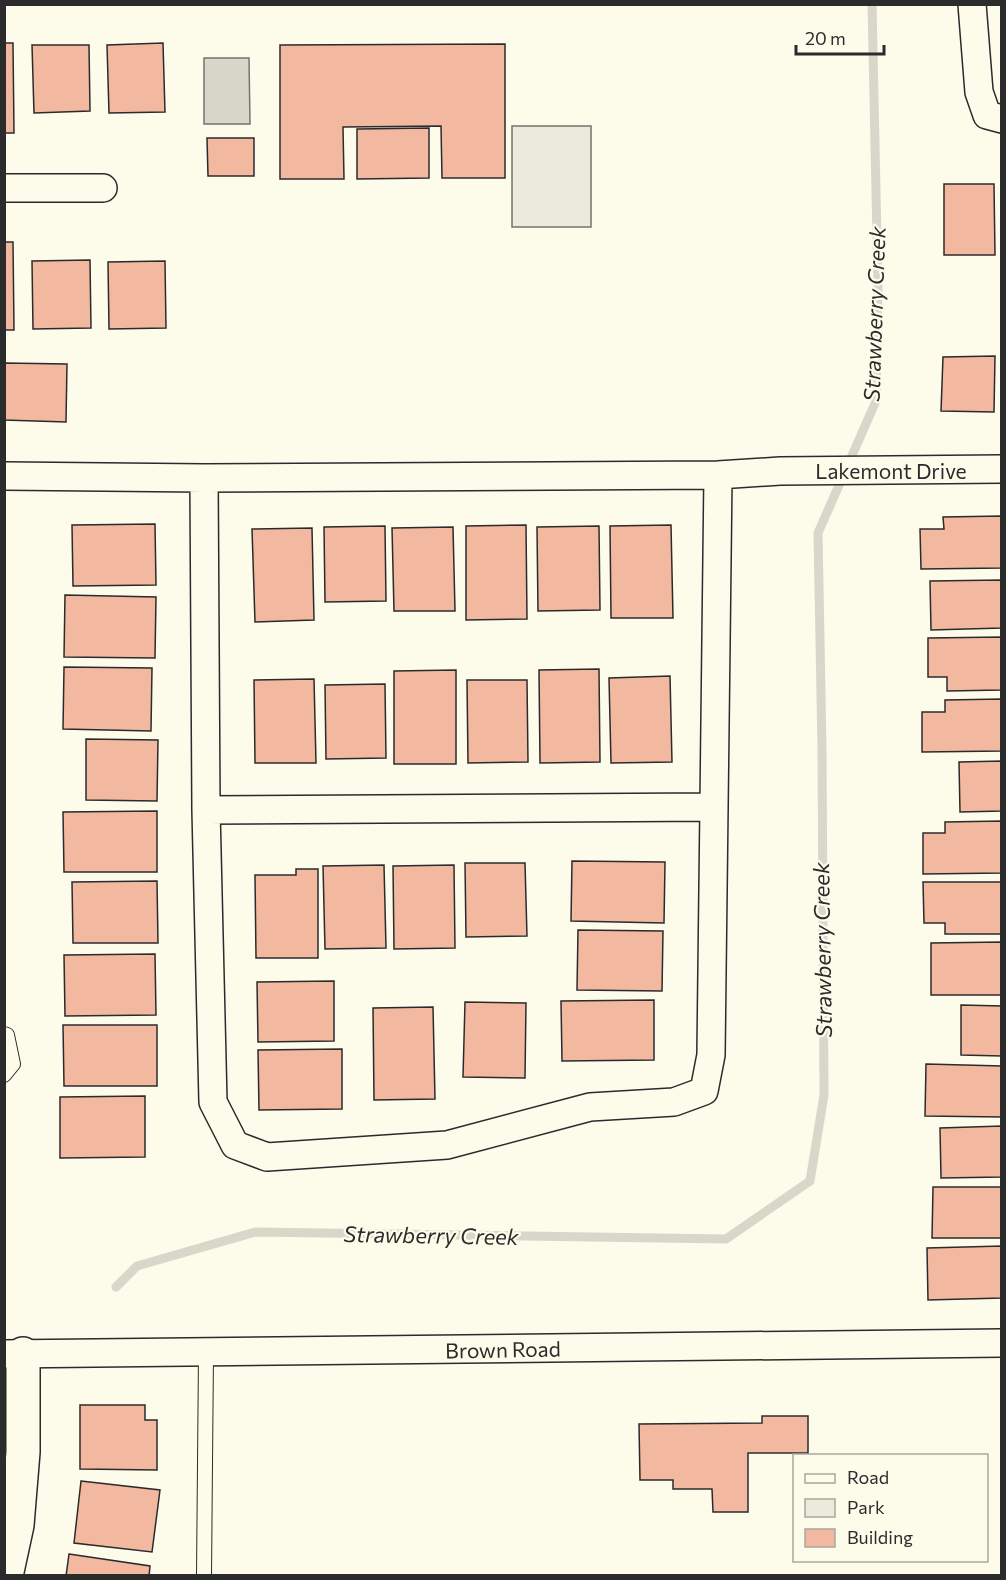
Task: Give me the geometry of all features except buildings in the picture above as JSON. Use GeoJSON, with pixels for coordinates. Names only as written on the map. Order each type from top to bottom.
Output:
{"type":"FeatureCollection","features":[{"type":"Feature","properties":{"kind":"street"},"geometry":{"type":"LineString","coordinates":[[972,4],[979,92],[987,115],[1002,119]]}},
{"type":"Feature","properties":{"kind":"street"},"geometry":{"type":"LineString","coordinates":[[4,188],[103,188]]}},
{"type":"Feature","properties":{"kind":"street","name":"Lakemont Drive"},"geometry":{"type":"LineString","coordinates":[[4,476],[204,478],[718,475],[780,471],[1002,469]]}},
{"type":"Feature","properties":{"kind":"street"},"geometry":{"type":"LineString","coordinates":[[204,478],[206,810],[213,1102],[236,1145],[267,1156],[447,1145],[590,1107],[674,1102],[704,1091],[711,1055],[718,475]]}},
{"type":"Feature","properties":{"kind":"street"},"geometry":{"type":"LineString","coordinates":[[206,810],[714,807]]}},
{"type":"Feature","properties":{"kind":"street","name":"Brown Road"},"geometry":{"type":"LineString","coordinates":[[14,1354],[1002,1343]]}},
{"type":"Feature","properties":{"kind":"street"},"geometry":{"type":"LineString","coordinates":[[6,1575],[17,1525],[23,1452],[14,1354]]}},
{"type":"Feature","properties":{"kind":"lane"},"geometry":{"type":"LineString","coordinates":[[4,1034],[7,1035],[13,1064],[4,1075]]}},
{"type":"Feature","properties":{"kind":"lane"},"geometry":{"type":"LineString","coordinates":[[204,1575],[206,1353]]}},
{"type":"Feature","properties":{"kind":"green space"},"geometry":{"type":"Polygon","coordinates":[[[512,126],[591,126],[591,227],[512,227],[512,126]]]}},
{"type":"Feature","properties":{"kind":"shaded area"},"geometry":{"type":"Polygon","coordinates":[[[204,58],[249,58],[250,124],[204,124],[204,58]]]}},
{"type":"Feature","properties":{"kind":"waterway","name":"Strawberry Creek"},"geometry":{"type":"LineString","coordinates":[[116,1287],[137,1266],[255,1232],[726,1239],[810,1181],[824,1095],[818,533],[876,401],[878,285],[872,4]]}}]}
